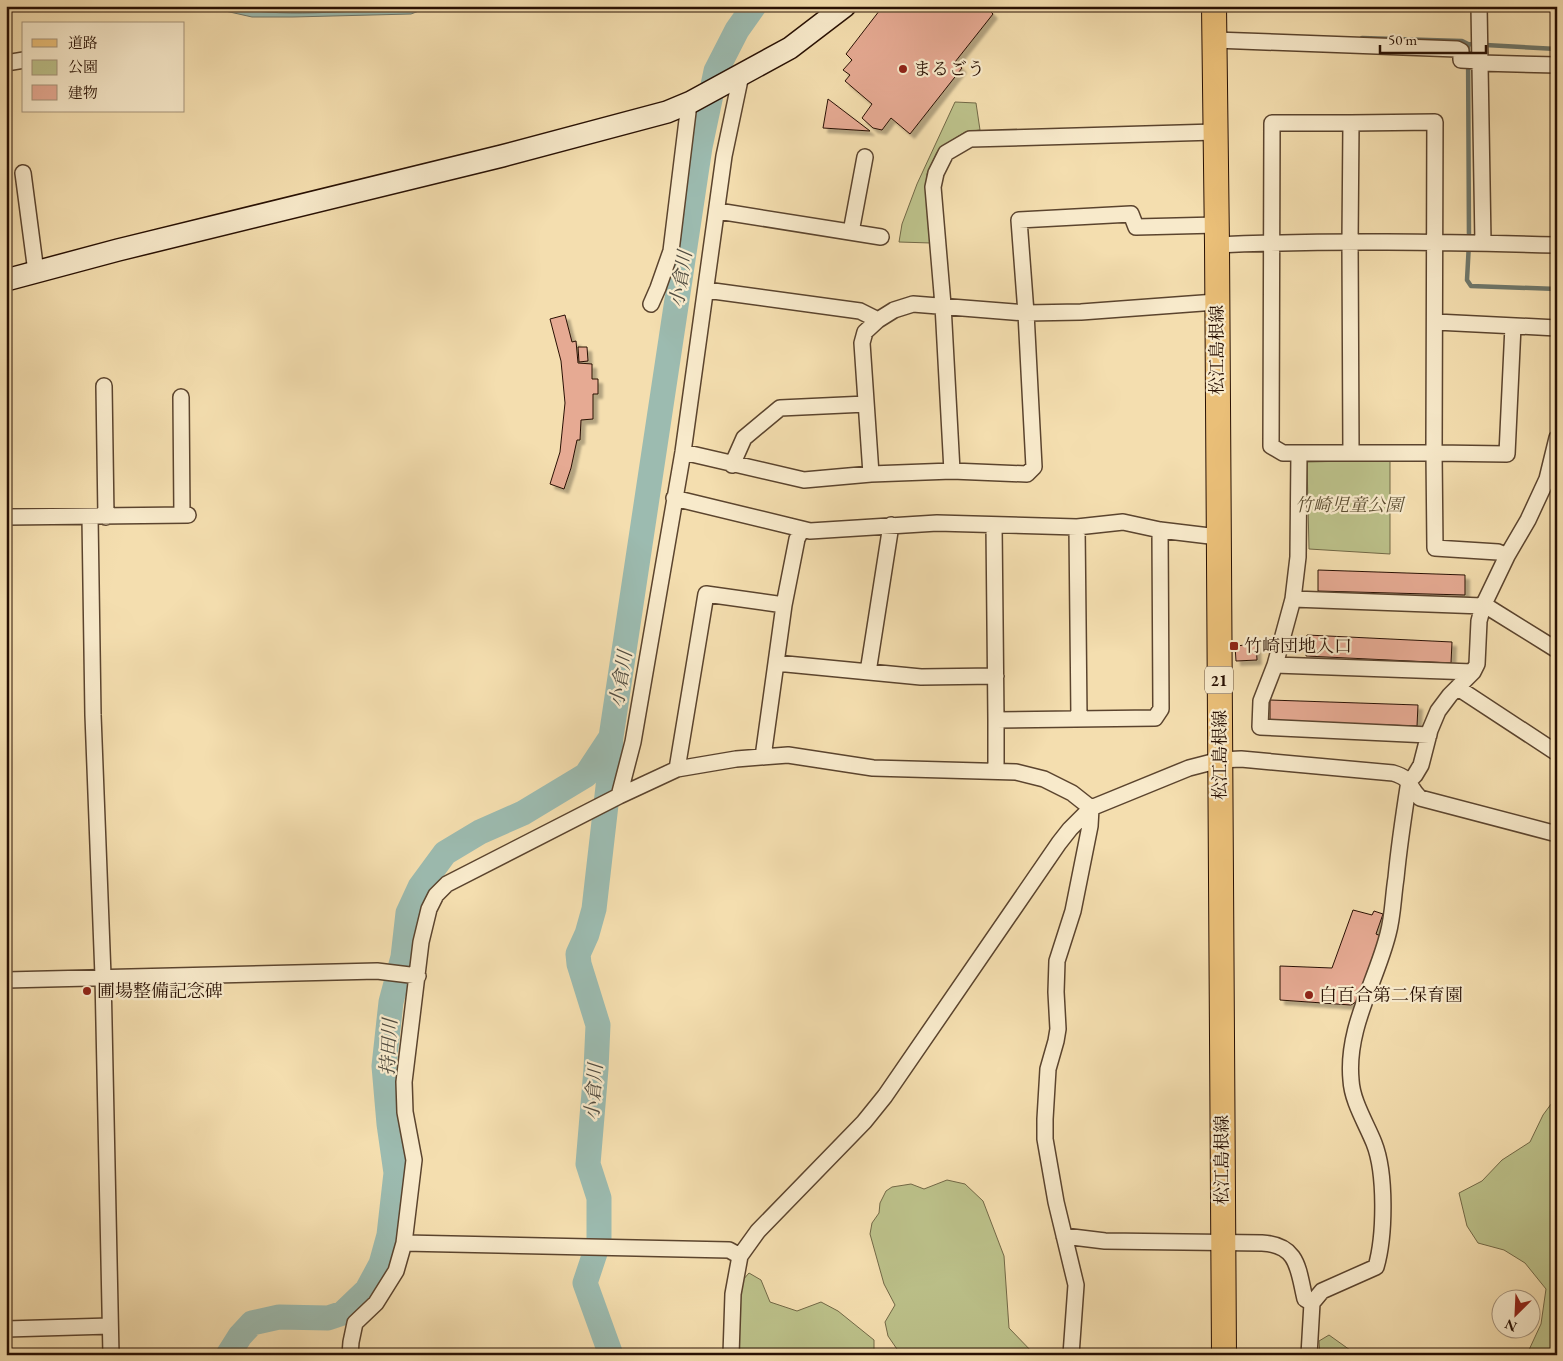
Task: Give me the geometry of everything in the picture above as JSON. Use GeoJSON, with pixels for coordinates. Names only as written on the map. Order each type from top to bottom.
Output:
{"type":"FeatureCollection","features":[{"type":"Feature","properties":{"kind":"main road","name":"松江島根線"},"geometry":{"type":"LineString","coordinates":[[1214,6],[1224,1355]]}},
{"type":"Feature","properties":{"kind":"street"},"geometry":{"type":"LineString","coordinates":[[6,280],[118,250],[502,156],[689,107],[790,48],[845,6]]}},
{"type":"Feature","properties":{"kind":"street"},"geometry":{"type":"LineString","coordinates":[[1479,6],[1479,39],[1476,60],[1483,243]]}},
{"type":"Feature","properties":{"kind":"street"},"geometry":{"type":"LineString","coordinates":[[1215,40],[1457,49],[1461,52],[1461,60],[1557,65]]}},
{"type":"Feature","properties":{"kind":"street"},"geometry":{"type":"LineString","coordinates":[[6,63],[22,60]]}},
{"type":"Feature","properties":{"kind":"street"},"geometry":{"type":"LineString","coordinates":[[616,797],[633,742],[683,452],[718,211],[724,156],[737,78]]}},
{"type":"Feature","properties":{"kind":"street"},"geometry":{"type":"LineString","coordinates":[[651,304],[670,251],[689,107]]}},
{"type":"Feature","properties":{"kind":"street"},"geometry":{"type":"LineString","coordinates":[[1507,556],[1498,552],[1435,548],[1434,453],[1436,322],[1434,243],[1435,122],[1272,123],[1271,446],[1283,453],[1434,453],[1507,454],[1513,326]]}},
{"type":"Feature","properties":{"kind":"street"},"geometry":{"type":"LineString","coordinates":[[1351,123],[1351,453]]}},
{"type":"Feature","properties":{"kind":"street"},"geometry":{"type":"LineString","coordinates":[[952,471],[943,305],[933,186],[936,172],[946,153],[970,138],[1215,132]]}},
{"type":"Feature","properties":{"kind":"street"},"geometry":{"type":"LineString","coordinates":[[851,232],[865,156]]}},
{"type":"Feature","properties":{"kind":"street"},"geometry":{"type":"LineString","coordinates":[[23,173],[36,272]]}},
{"type":"Feature","properties":{"kind":"street"},"geometry":{"type":"LineString","coordinates":[[718,211],[880,237]]}},
{"type":"Feature","properties":{"kind":"street"},"geometry":{"type":"LineString","coordinates":[[683,452],[804,480],[871,474],[952,471],[1027,474],[1034,467],[1019,220],[1131,214],[1136,226],[1272,243],[1350,242],[1557,245]]}},
{"type":"Feature","properties":{"kind":"street"},"geometry":{"type":"LineString","coordinates":[[706,290],[860,311],[878,320]]}},
{"type":"Feature","properties":{"kind":"street"},"geometry":{"type":"LineString","coordinates":[[871,474],[862,343],[865,332],[878,320],[894,310],[913,304],[1026,313],[1081,312],[1216,302]]}},
{"type":"Feature","properties":{"kind":"street"},"geometry":{"type":"LineString","coordinates":[[1436,322],[1557,328]]}},
{"type":"Feature","properties":{"kind":"street"},"geometry":{"type":"LineString","coordinates":[[104,386],[106,517]]}},
{"type":"Feature","properties":{"kind":"street"},"geometry":{"type":"LineString","coordinates":[[6,517],[185,515],[181,397]]}},
{"type":"Feature","properties":{"kind":"street"},"geometry":{"type":"LineString","coordinates":[[732,464],[744,438],[780,408],[866,404]]}},
{"type":"Feature","properties":{"kind":"street"},"geometry":{"type":"LineString","coordinates":[[1309,1355],[1312,1303],[1322,1291],[1376,1267],[1380,1254],[1382,1196],[1379,1161],[1350,1080],[1353,1038],[1388,934],[1409,781],[1421,765],[1433,721],[1438,711],[1444,702],[1473,672],[1477,664],[1479,656],[1479,621],[1484,606],[1507,556],[1552,477],[1557,438]]}},
{"type":"Feature","properties":{"kind":"street"},"geometry":{"type":"LineString","coordinates":[[1299,453],[1298,557],[1293,599],[1276,666],[1261,701],[1260,727],[1429,735]]}},
{"type":"Feature","properties":{"kind":"street"},"geometry":{"type":"LineString","coordinates":[[674,498],[810,531],[937,523],[1077,527],[1124,522],[1160,530],[1218,537]]}},
{"type":"Feature","properties":{"kind":"street"},"geometry":{"type":"LineString","coordinates":[[90,517],[93,715],[103,976],[110,1355]]}},
{"type":"Feature","properties":{"kind":"street"},"geometry":{"type":"LineString","coordinates":[[868,672],[891,525]]}},
{"type":"Feature","properties":{"kind":"street"},"geometry":{"type":"LineString","coordinates":[[994,525],[996,771]]}},
{"type":"Feature","properties":{"kind":"street"},"geometry":{"type":"LineString","coordinates":[[1077,527],[1079,718]]}},
{"type":"Feature","properties":{"kind":"street"},"geometry":{"type":"LineString","coordinates":[[763,757],[784,605],[797,539],[802,529]]}},
{"type":"Feature","properties":{"kind":"street"},"geometry":{"type":"LineString","coordinates":[[996,720],[1155,718],[1161,709],[1160,530]]}},
{"type":"Feature","properties":{"kind":"street"},"geometry":{"type":"LineString","coordinates":[[677,769],[706,594],[784,605]]}},
{"type":"Feature","properties":{"kind":"street"},"geometry":{"type":"LineString","coordinates":[[1293,599],[1484,606],[1557,650]]}},
{"type":"Feature","properties":{"kind":"street"},"geometry":{"type":"LineString","coordinates":[[776,663],[921,677],[996,676]]}},
{"type":"Feature","properties":{"kind":"street"},"geometry":{"type":"LineString","coordinates":[[1276,666],[1473,672]]}},
{"type":"Feature","properties":{"kind":"street"},"geometry":{"type":"LineString","coordinates":[[1458,688],[1557,753]]}},
{"type":"Feature","properties":{"kind":"street"},"geometry":{"type":"LineString","coordinates":[[350,1355],[350,1342],[355,1323],[376,1303],[396,1271],[404,1242],[414,1160],[405,1112],[404,1082],[416,976],[421,942],[429,909],[436,895],[447,884],[616,797],[677,769],[736,759],[788,755],[873,768],[1016,772],[1044,779],[1072,792],[1091,808]]}},
{"type":"Feature","properties":{"kind":"street"},"geometry":{"type":"LineString","coordinates":[[731,1355],[733,1294],[740,1256],[758,1231],[864,1122],[885,1096],[1059,843],[1091,808],[1189,768],[1220,760],[1241,759],[1393,773],[1409,781],[1413,790],[1420,798],[1557,834]]}},
{"type":"Feature","properties":{"kind":"street"},"geometry":{"type":"LineString","coordinates":[[1071,1355],[1076,1285],[1049,1166],[1044,1119],[1048,1069],[1058,1029],[1057,961],[1073,911],[1090,826],[1091,808]]}},
{"type":"Feature","properties":{"kind":"street"},"geometry":{"type":"LineString","coordinates":[[6,980],[103,976],[382,971],[416,976]]}},
{"type":"Feature","properties":{"kind":"street"},"geometry":{"type":"LineString","coordinates":[[1064,1236],[1105,1241],[1271,1243],[1285,1248],[1296,1265],[1305,1299],[1312,1303]]}},
{"type":"Feature","properties":{"kind":"street"},"geometry":{"type":"LineString","coordinates":[[404,1242],[729,1250],[740,1256]]}},
{"type":"Feature","properties":{"kind":"street"},"geometry":{"type":"LineString","coordinates":[[6,1329],[110,1326]]}},
{"type":"Feature","properties":{"kind":"green space"},"geometry":{"type":"Polygon","coordinates":[[[955,102],[976,103],[980,130],[965,132],[946,144],[937,152],[927,174],[931,243],[899,242],[902,224],[917,184],[955,102]]]}},
{"type":"Feature","properties":{"kind":"green space","name":"竹崎児童公園"},"geometry":{"type":"Polygon","coordinates":[[[1390,460],[1390,554],[1309,549],[1307,462],[1390,460]]]}},
{"type":"Feature","properties":{"kind":"green space"},"geometry":{"type":"Polygon","coordinates":[[[1557,1096],[1557,1355],[1521,1355],[1528,1352],[1534,1338],[1540,1338],[1546,1289],[1525,1263],[1504,1250],[1478,1243],[1467,1226],[1459,1193],[1482,1181],[1502,1160],[1530,1142],[1543,1115],[1557,1096]]]}},
{"type":"Feature","properties":{"kind":"green space"},"geometry":{"type":"Polygon","coordinates":[[[947,1180],[965,1184],[983,1201],[1004,1256],[1009,1328],[1035,1355],[901,1355],[888,1336],[885,1322],[895,1305],[884,1284],[870,1234],[872,1223],[879,1213],[880,1203],[886,1191],[892,1187],[911,1184],[924,1189],[947,1180]]]}},
{"type":"Feature","properties":{"kind":"green space"},"geometry":{"type":"Polygon","coordinates":[[[749,1273],[761,1280],[770,1302],[797,1311],[821,1302],[838,1311],[874,1340],[874,1355],[739,1355],[738,1304],[741,1282],[749,1273]]]}},
{"type":"Feature","properties":{"kind":"green space"},"geometry":{"type":"Polygon","coordinates":[[[1329,1335],[1350,1350],[1366,1355],[1320,1355],[1319,1341],[1329,1335]]]}},
{"type":"Feature","properties":{"kind":"water"},"geometry":{"type":"Polygon","coordinates":[[[203,6],[432,6],[411,14],[252,17],[203,6]]]}},
{"type":"Feature","properties":{"kind":"building","name":"まるごう"},"geometry":{"type":"Polygon","coordinates":[[[883,6],[985,6],[993,14],[955,62],[962,68],[910,134],[891,118],[882,130],[873,128],[862,118],[872,104],[845,81],[850,75],[843,70],[852,60],[846,54],[883,6]]]}},
{"type":"Feature","properties":{"kind":"building"},"geometry":{"type":"Polygon","coordinates":[[[828,99],[870,131],[823,128],[828,99]]]}},
{"type":"Feature","properties":{"kind":"building"},"geometry":{"type":"Polygon","coordinates":[[[565,315],[572,342],[576,341],[578,363],[592,364],[592,379],[598,379],[598,394],[593,394],[593,419],[581,420],[580,440],[577,440],[564,489],[550,484],[560,452],[565,403],[561,361],[550,319],[565,315]]]}},
{"type":"Feature","properties":{"kind":"building"},"geometry":{"type":"Polygon","coordinates":[[[578,347],[587,347],[588,361],[579,362],[578,347]]]}},
{"type":"Feature","properties":{"kind":"building"},"geometry":{"type":"Polygon","coordinates":[[[1318,570],[1465,575],[1465,595],[1318,591],[1318,570]]]}},
{"type":"Feature","properties":{"kind":"building"},"geometry":{"type":"Polygon","coordinates":[[[1307,635],[1452,642],[1451,663],[1306,656],[1307,635]]]}},
{"type":"Feature","properties":{"kind":"building"},"geometry":{"type":"Polygon","coordinates":[[[1256,644],[1257,660],[1236,661],[1235,646],[1256,644]]]}},
{"type":"Feature","properties":{"kind":"building"},"geometry":{"type":"Polygon","coordinates":[[[1270,700],[1418,705],[1417,726],[1270,721],[1270,700]]]}},
{"type":"Feature","properties":{"kind":"building"},"geometry":{"type":"Polygon","coordinates":[[[1353,910],[1372,915],[1374,911],[1383,914],[1376,934],[1381,936],[1359,1000],[1351,1005],[1280,1000],[1280,966],[1332,968],[1353,910]]]}},
{"type":"Feature","properties":{"kind":"waterway","name":"小倉川"},"geometry":{"type":"LineString","coordinates":[[611,1355],[585,1283],[599,1241],[599,1198],[588,1164],[598,1025],[579,964],[578,954],[587,934],[594,909],[608,787],[611,737],[700,147],[716,71],[737,30],[754,6]]}},
{"type":"Feature","properties":{"kind":"waterway"},"geometry":{"type":"LineString","coordinates":[[1362,38],[1462,41],[1468,44]]}},
{"type":"Feature","properties":{"kind":"waterway"},"geometry":{"type":"LineString","coordinates":[[1557,49],[1468,44],[1469,243],[1467,280],[1471,286],[1557,289]]}},
{"type":"Feature","properties":{"kind":"waterway","name":"持田川"},"geometry":{"type":"LineString","coordinates":[[228,1355],[240,1336],[252,1323],[279,1317],[328,1318],[343,1313],[367,1290],[381,1264],[389,1235],[396,1173],[384,1066],[391,1002],[403,957],[408,913],[420,887],[445,853],[480,832],[523,813],[586,775],[611,737]]}},
{"type":"Feature","properties":{"kind":"place","name":"まるごう"},"geometry":{"type":"Point","coordinates":[903,69]}},
{"type":"Feature","properties":{"kind":"place","name":"竹崎団地入口"},"geometry":{"type":"Point","coordinates":[1234,646]}},
{"type":"Feature","properties":{"kind":"place","name":"圃場整備記念碑"},"geometry":{"type":"Point","coordinates":[87,991]}},
{"type":"Feature","properties":{"kind":"place","name":"白百合第二保育園"},"geometry":{"type":"Point","coordinates":[1309,995]}}]}
